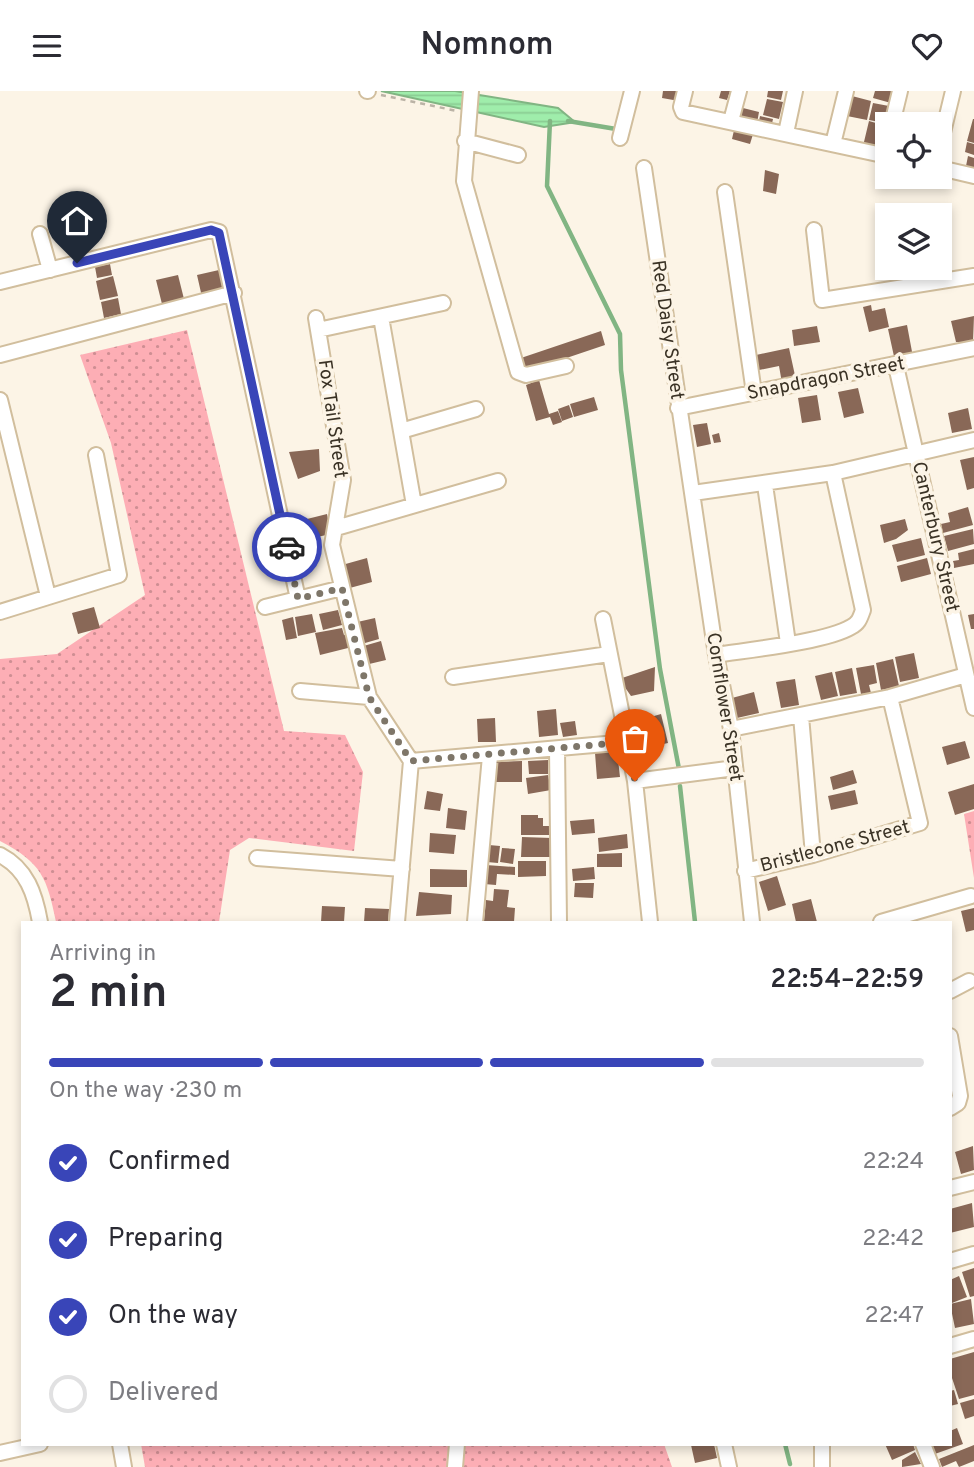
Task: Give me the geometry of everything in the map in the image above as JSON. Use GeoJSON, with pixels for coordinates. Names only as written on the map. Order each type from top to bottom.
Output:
{"type":"FeatureCollection","features":[{"type":"Feature","properties":{"kind":"street"},"geometry":{"type":"LineString","coordinates":[[620,138],[632,91]]}},
{"type":"Feature","properties":{"kind":"street"},"geometry":{"type":"LineString","coordinates":[[685,91],[681,107],[683,112],[833,144],[875,150]]}},
{"type":"Feature","properties":{"kind":"street"},"geometry":{"type":"LineString","coordinates":[[731,121],[739,91]]}},
{"type":"Feature","properties":{"kind":"street"},"geometry":{"type":"LineString","coordinates":[[786,133],[795,91]]}},
{"type":"Feature","properties":{"kind":"street"},"geometry":{"type":"LineString","coordinates":[[833,144],[846,91]]}},
{"type":"Feature","properties":{"kind":"street"},"geometry":{"type":"LineString","coordinates":[[895,112],[900,91]]}},
{"type":"Feature","properties":{"kind":"street"},"geometry":{"type":"LineString","coordinates":[[948,112],[953,91]]}},
{"type":"Feature","properties":{"kind":"street"},"geometry":{"type":"LineString","coordinates":[[470,92],[464,181],[518,372],[526,375],[566,366]]}},
{"type":"Feature","properties":{"kind":"street"},"geometry":{"type":"LineString","coordinates":[[466,141],[518,155]]}},
{"type":"Feature","properties":{"kind":"street","name":"Red Daisy Street"},"geometry":{"type":"LineString","coordinates":[[643,168],[693,493]]}},
{"type":"Feature","properties":{"kind":"street"},"geometry":{"type":"LineString","coordinates":[[952,171],[974,176]]}},
{"type":"Feature","properties":{"kind":"street"},"geometry":{"type":"LineString","coordinates":[[725,192],[754,393]]}},
{"type":"Feature","properties":{"kind":"street"},"geometry":{"type":"LineString","coordinates":[[814,230],[822,300],[974,275]]}},
{"type":"Feature","properties":{"kind":"street"},"geometry":{"type":"LineString","coordinates":[[0,282],[217,231],[221,235],[298,599]]}},
{"type":"Feature","properties":{"kind":"street"},"geometry":{"type":"LineString","coordinates":[[40,234],[50,270]]}},
{"type":"Feature","properties":{"kind":"street"},"geometry":{"type":"LineString","coordinates":[[0,355],[234,293]]}},
{"type":"Feature","properties":{"kind":"street"},"geometry":{"type":"LineString","coordinates":[[414,505],[381,317],[443,303]]}},
{"type":"Feature","properties":{"kind":"street","name":"Fox Tail Street"},"geometry":{"type":"LineString","coordinates":[[381,317],[317,324],[343,480],[332,545],[369,697],[411,761]]}},
{"type":"Feature","properties":{"kind":"street","name":"Snapdragon Street"},"geometry":{"type":"LineString","coordinates":[[678,408],[896,366],[974,348]]}},
{"type":"Feature","properties":{"kind":"street","name":"Canterbury Street"},"geometry":{"type":"LineString","coordinates":[[896,366],[974,708]]}},
{"type":"Feature","properties":{"kind":"street"},"geometry":{"type":"LineString","coordinates":[[0,400],[48,596]]}},
{"type":"Feature","properties":{"kind":"street"},"geometry":{"type":"LineString","coordinates":[[401,431],[476,409]]}},
{"type":"Feature","properties":{"kind":"street"},"geometry":{"type":"LineString","coordinates":[[693,493],[765,485],[833,473],[974,440]]}},
{"type":"Feature","properties":{"kind":"street"},"geometry":{"type":"LineString","coordinates":[[0,612],[48,596],[115,579],[120,571],[96,455]]}},
{"type":"Feature","properties":{"kind":"street"},"geometry":{"type":"LineString","coordinates":[[716,655],[849,629],[859,621],[863,610],[833,473]]}},
{"type":"Feature","properties":{"kind":"street"},"geometry":{"type":"LineString","coordinates":[[336,528],[498,481]]}},
{"type":"Feature","properties":{"kind":"street"},"geometry":{"type":"LineString","coordinates":[[765,485],[788,643]]}},
{"type":"Feature","properties":{"kind":"street","name":"Cornflower Street"},"geometry":{"type":"LineString","coordinates":[[693,493],[716,655],[731,729],[752,921]]}},
{"type":"Feature","properties":{"kind":"street"},"geometry":{"type":"LineString","coordinates":[[265,607],[342,588]]}},
{"type":"Feature","properties":{"kind":"street"},"geometry":{"type":"LineString","coordinates":[[603,619],[635,781],[650,921]]}},
{"type":"Feature","properties":{"kind":"street"},"geometry":{"type":"LineString","coordinates":[[453,677],[609,654]]}},
{"type":"Feature","properties":{"kind":"street"},"geometry":{"type":"LineString","coordinates":[[731,729],[890,697],[966,675]]}},
{"type":"Feature","properties":{"kind":"street"},"geometry":{"type":"LineString","coordinates":[[300,691],[369,697]]}},
{"type":"Feature","properties":{"kind":"street","name":"Bristlecone Street"},"geometry":{"type":"LineString","coordinates":[[745,871],[813,855],[920,823],[890,697]]}},
{"type":"Feature","properties":{"kind":"street"},"geometry":{"type":"LineString","coordinates":[[801,716],[813,855]]}},
{"type":"Feature","properties":{"kind":"street"},"geometry":{"type":"LineString","coordinates":[[397,921],[411,761],[628,742]]}},
{"type":"Feature","properties":{"kind":"street"},"geometry":{"type":"LineString","coordinates":[[557,749],[559,921]]}},
{"type":"Feature","properties":{"kind":"street"},"geometry":{"type":"LineString","coordinates":[[475,921],[490,756]]}},
{"type":"Feature","properties":{"kind":"street"},"geometry":{"type":"LineString","coordinates":[[635,781],[736,768]]}},
{"type":"Feature","properties":{"kind":"street"},"geometry":{"type":"LineString","coordinates":[[0,855],[16,865],[27,881],[36,898],[40,921]]}},
{"type":"Feature","properties":{"kind":"street"},"geometry":{"type":"LineString","coordinates":[[257,858],[402,869]]}},
{"type":"Feature","properties":{"kind":"street"},"geometry":{"type":"LineString","coordinates":[[885,921],[971,897]]}},
{"type":"Feature","properties":{"kind":"street"},"geometry":{"type":"LineString","coordinates":[[952,990],[969,981]]}},
{"type":"Feature","properties":{"kind":"street"},"geometry":{"type":"LineString","coordinates":[[952,1048],[960,1096],[958,1103],[952,1107]]}},
{"type":"Feature","properties":{"kind":"street"},"geometry":{"type":"LineString","coordinates":[[952,1188],[974,1182]]}},
{"type":"Feature","properties":{"kind":"street"},"geometry":{"type":"LineString","coordinates":[[952,1260],[974,1254]]}},
{"type":"Feature","properties":{"kind":"street"},"geometry":{"type":"LineString","coordinates":[[952,1345],[974,1339]]}},
{"type":"Feature","properties":{"kind":"street"},"geometry":{"type":"LineString","coordinates":[[0,1453],[31,1446]]}},
{"type":"Feature","properties":{"kind":"street"},"geometry":{"type":"LineString","coordinates":[[120,1446],[124,1467]]}},
{"type":"Feature","properties":{"kind":"street"},"geometry":{"type":"LineString","coordinates":[[455,1467],[457,1446]]}},
{"type":"Feature","properties":{"kind":"street"},"geometry":{"type":"LineString","coordinates":[[724,1446],[729,1467]]}},
{"type":"Feature","properties":{"kind":"street"},"geometry":{"type":"LineString","coordinates":[[822,1446],[822,1467]]}},
{"type":"Feature","properties":{"kind":"street"},"geometry":{"type":"LineString","coordinates":[[924,1446],[932,1467]]}},
{"type":"Feature","properties":{"kind":"path"},"geometry":{"type":"LineString","coordinates":[[367,91],[467,111]]}},
{"type":"Feature","properties":{"kind":"shaded area"},"geometry":{"type":"Polygon","coordinates":[[[381,91],[455,91],[558,108],[575,122],[544,127],[381,91]]]}},
{"type":"Feature","properties":{"kind":"shaded area"},"geometry":{"type":"Polygon","coordinates":[[[187,330],[284,731],[345,735],[363,772],[354,851],[249,838],[230,850],[219,921],[56,921],[40,873],[25,857],[0,841],[0,659],[57,654],[145,595],[111,443],[80,355],[187,330]]]}},
{"type":"Feature","properties":{"kind":"shaded area"},"geometry":{"type":"Polygon","coordinates":[[[974,811],[974,878],[964,814],[974,811]]]}},
{"type":"Feature","properties":{"kind":"shaded area"},"geometry":{"type":"Polygon","coordinates":[[[141,1446],[665,1446],[672,1467],[145,1467],[141,1446]]]}},
{"type":"Feature","properties":{"kind":"building"},"geometry":{"type":"Polygon","coordinates":[[[663,91],[681,91],[679,101],[662,98],[663,91]]]}},
{"type":"Feature","properties":{"kind":"building"},"geometry":{"type":"Polygon","coordinates":[[[721,91],[730,91],[727,100],[719,98],[721,91]]]}},
{"type":"Feature","properties":{"kind":"building"},"geometry":{"type":"Polygon","coordinates":[[[768,91],[783,91],[781,100],[767,97],[768,91]]]}},
{"type":"Feature","properties":{"kind":"building"},"geometry":{"type":"Polygon","coordinates":[[[875,91],[894,91],[891,103],[873,98],[875,91]]]}},
{"type":"Feature","properties":{"kind":"building"},"geometry":{"type":"Polygon","coordinates":[[[852,96],[871,101],[867,120],[847,116],[852,96]]]}},
{"type":"Feature","properties":{"kind":"building"},"geometry":{"type":"Polygon","coordinates":[[[767,99],[783,102],[779,119],[763,115],[767,99]]]}},
{"type":"Feature","properties":{"kind":"building"},"geometry":{"type":"Polygon","coordinates":[[[873,103],[889,106],[888,112],[875,112],[875,121],[869,120],[873,103]]]}},
{"type":"Feature","properties":{"kind":"building"},"geometry":{"type":"Polygon","coordinates":[[[739,107],[759,112],[757,123],[736,118],[739,107]]]}},
{"type":"Feature","properties":{"kind":"building"},"geometry":{"type":"Polygon","coordinates":[[[760,116],[773,119],[771,128],[758,126],[760,116]]]}},
{"type":"Feature","properties":{"kind":"building"},"geometry":{"type":"Polygon","coordinates":[[[974,119],[974,143],[967,141],[974,119]]]}},
{"type":"Feature","properties":{"kind":"building"},"geometry":{"type":"Polygon","coordinates":[[[869,121],[875,123],[875,150],[863,146],[869,121]]]}},
{"type":"Feature","properties":{"kind":"building"},"geometry":{"type":"Polygon","coordinates":[[[735,126],[754,131],[750,144],[732,139],[735,126]]]}},
{"type":"Feature","properties":{"kind":"building"},"geometry":{"type":"Polygon","coordinates":[[[967,142],[974,144],[974,155],[965,152],[967,142]]]}},
{"type":"Feature","properties":{"kind":"building"},"geometry":{"type":"Polygon","coordinates":[[[968,156],[974,158],[974,174],[965,171],[968,156]]]}},
{"type":"Feature","properties":{"kind":"building"},"geometry":{"type":"Polygon","coordinates":[[[765,170],[779,174],[776,194],[763,191],[765,170]]]}},
{"type":"Feature","properties":{"kind":"building"},"geometry":{"type":"Polygon","coordinates":[[[110,264],[112,275],[97,278],[95,267],[110,264]]]}},
{"type":"Feature","properties":{"kind":"building"},"geometry":{"type":"Polygon","coordinates":[[[219,270],[224,292],[202,297],[197,275],[219,270]]]}},
{"type":"Feature","properties":{"kind":"building"},"geometry":{"type":"Polygon","coordinates":[[[178,275],[184,299],[162,304],[156,280],[178,275]]]}},
{"type":"Feature","properties":{"kind":"building"},"geometry":{"type":"Polygon","coordinates":[[[113,276],[118,296],[100,300],[96,281],[113,276]]]}},
{"type":"Feature","properties":{"kind":"building"},"geometry":{"type":"Polygon","coordinates":[[[118,298],[121,314],[104,318],[101,302],[118,298]]]}},
{"type":"Feature","properties":{"kind":"building"},"geometry":{"type":"Polygon","coordinates":[[[871,305],[872,311],[885,308],[889,327],[869,332],[863,307],[871,305]]]}},
{"type":"Feature","properties":{"kind":"building"},"geometry":{"type":"Polygon","coordinates":[[[974,316],[973,342],[956,342],[951,321],[974,316]]]}},
{"type":"Feature","properties":{"kind":"building"},"geometry":{"type":"Polygon","coordinates":[[[907,325],[913,357],[895,361],[888,329],[907,325]]]}},
{"type":"Feature","properties":{"kind":"building"},"geometry":{"type":"Polygon","coordinates":[[[817,326],[820,342],[794,346],[792,330],[817,326]]]}},
{"type":"Feature","properties":{"kind":"building"},"geometry":{"type":"Polygon","coordinates":[[[601,331],[605,345],[522,373],[518,359],[601,331]]]}},
{"type":"Feature","properties":{"kind":"building"},"geometry":{"type":"Polygon","coordinates":[[[789,348],[796,380],[782,383],[779,366],[759,370],[756,355],[789,348]]]}},
{"type":"Feature","properties":{"kind":"building"},"geometry":{"type":"Polygon","coordinates":[[[539,380],[549,414],[558,411],[562,422],[553,425],[550,417],[536,421],[526,385],[539,380]]]}},
{"type":"Feature","properties":{"kind":"building"},"geometry":{"type":"Polygon","coordinates":[[[858,388],[864,413],[844,418],[838,392],[858,388]]]}},
{"type":"Feature","properties":{"kind":"building"},"geometry":{"type":"Polygon","coordinates":[[[817,395],[821,420],[802,423],[798,398],[817,395]]]}},
{"type":"Feature","properties":{"kind":"building"},"geometry":{"type":"Polygon","coordinates":[[[594,397],[598,410],[574,417],[570,404],[594,397]]]}},
{"type":"Feature","properties":{"kind":"building"},"geometry":{"type":"Polygon","coordinates":[[[569,405],[573,417],[562,421],[558,409],[569,405]]]}},
{"type":"Feature","properties":{"kind":"building"},"geometry":{"type":"Polygon","coordinates":[[[968,408],[972,429],[952,433],[948,413],[968,408]]]}},
{"type":"Feature","properties":{"kind":"building"},"geometry":{"type":"Polygon","coordinates":[[[707,423],[711,444],[697,447],[693,425],[707,423]]]}},
{"type":"Feature","properties":{"kind":"building"},"geometry":{"type":"Polygon","coordinates":[[[719,433],[721,442],[714,443],[712,435],[719,433]]]}},
{"type":"Feature","properties":{"kind":"building"},"geometry":{"type":"Polygon","coordinates":[[[319,449],[320,471],[298,479],[289,452],[319,449]]]}},
{"type":"Feature","properties":{"kind":"building"},"geometry":{"type":"Polygon","coordinates":[[[974,457],[974,488],[967,490],[960,460],[974,457]]]}},
{"type":"Feature","properties":{"kind":"building"},"geometry":{"type":"Polygon","coordinates":[[[968,507],[973,525],[943,533],[941,524],[950,522],[948,513],[968,507]]]}},
{"type":"Feature","properties":{"kind":"building"},"geometry":{"type":"Polygon","coordinates":[[[327,514],[331,534],[303,540],[299,521],[327,514]]]}},
{"type":"Feature","properties":{"kind":"building"},"geometry":{"type":"Polygon","coordinates":[[[905,519],[908,530],[896,539],[884,543],[880,525],[905,519]]]}},
{"type":"Feature","properties":{"kind":"building"},"geometry":{"type":"Polygon","coordinates":[[[973,529],[974,544],[948,551],[944,536],[973,529]]]}},
{"type":"Feature","properties":{"kind":"building"},"geometry":{"type":"Polygon","coordinates":[[[921,538],[925,555],[897,562],[892,545],[921,538]]]}},
{"type":"Feature","properties":{"kind":"building"},"geometry":{"type":"Polygon","coordinates":[[[974,549],[974,564],[954,568],[953,561],[959,560],[958,553],[974,549]]]}},
{"type":"Feature","properties":{"kind":"building"},"geometry":{"type":"Polygon","coordinates":[[[367,558],[372,582],[346,589],[342,565],[367,558]]]}},
{"type":"Feature","properties":{"kind":"building"},"geometry":{"type":"Polygon","coordinates":[[[927,558],[931,574],[901,582],[897,566],[927,558]]]}},
{"type":"Feature","properties":{"kind":"building"},"geometry":{"type":"Polygon","coordinates":[[[94,607],[100,628],[78,634],[72,613],[94,607]]]}},
{"type":"Feature","properties":{"kind":"building"},"geometry":{"type":"Polygon","coordinates":[[[338,610],[342,625],[323,630],[319,614],[338,610]]]}},
{"type":"Feature","properties":{"kind":"building"},"geometry":{"type":"Polygon","coordinates":[[[312,614],[316,632],[298,636],[295,617],[312,614]]]}},
{"type":"Feature","properties":{"kind":"building"},"geometry":{"type":"Polygon","coordinates":[[[974,614],[974,629],[971,629],[968,615],[974,614]]]}},
{"type":"Feature","properties":{"kind":"building"},"geometry":{"type":"Polygon","coordinates":[[[293,617],[297,638],[286,640],[282,620],[293,617]]]}},
{"type":"Feature","properties":{"kind":"building"},"geometry":{"type":"Polygon","coordinates":[[[375,618],[379,639],[358,645],[353,623],[375,618]]]}},
{"type":"Feature","properties":{"kind":"building"},"geometry":{"type":"Polygon","coordinates":[[[342,628],[344,635],[349,634],[352,647],[320,655],[315,633],[342,628]]]}},
{"type":"Feature","properties":{"kind":"building"},"geometry":{"type":"Polygon","coordinates":[[[381,641],[386,660],[365,665],[360,647],[381,641]]]}},
{"type":"Feature","properties":{"kind":"building"},"geometry":{"type":"Polygon","coordinates":[[[914,653],[919,678],[900,682],[895,657],[914,653]]]}},
{"type":"Feature","properties":{"kind":"building"},"geometry":{"type":"Polygon","coordinates":[[[893,659],[899,686],[881,690],[876,663],[893,659]]]}},
{"type":"Feature","properties":{"kind":"building"},"geometry":{"type":"Polygon","coordinates":[[[874,665],[877,683],[869,685],[871,693],[861,694],[856,668],[874,665]]]}},
{"type":"Feature","properties":{"kind":"building"},"geometry":{"type":"Polygon","coordinates":[[[655,667],[654,691],[631,696],[619,679],[655,667]]]}},
{"type":"Feature","properties":{"kind":"building"},"geometry":{"type":"Polygon","coordinates":[[[852,668],[857,693],[840,696],[835,672],[852,668]]]}},
{"type":"Feature","properties":{"kind":"building"},"geometry":{"type":"Polygon","coordinates":[[[832,672],[838,696],[821,700],[815,676],[832,672]]]}},
{"type":"Feature","properties":{"kind":"building"},"geometry":{"type":"Polygon","coordinates":[[[795,679],[799,705],[781,708],[776,682],[795,679]]]}},
{"type":"Feature","properties":{"kind":"building"},"geometry":{"type":"Polygon","coordinates":[[[754,692],[759,713],[737,718],[732,698],[754,692]]]}},
{"type":"Feature","properties":{"kind":"building"},"geometry":{"type":"Polygon","coordinates":[[[556,709],[558,735],[539,737],[537,711],[556,709]]]}},
{"type":"Feature","properties":{"kind":"building"},"geometry":{"type":"Polygon","coordinates":[[[661,714],[668,743],[641,749],[630,723],[661,714]]]}},
{"type":"Feature","properties":{"kind":"building"},"geometry":{"type":"Polygon","coordinates":[[[495,718],[496,742],[478,742],[477,719],[495,718]]]}},
{"type":"Feature","properties":{"kind":"building"},"geometry":{"type":"Polygon","coordinates":[[[575,721],[577,735],[563,737],[560,723],[575,721]]]}},
{"type":"Feature","properties":{"kind":"building"},"geometry":{"type":"Polygon","coordinates":[[[965,741],[970,758],[947,765],[942,747],[965,741]]]}},
{"type":"Feature","properties":{"kind":"building"},"geometry":{"type":"Polygon","coordinates":[[[617,751],[620,777],[597,779],[595,753],[617,751]]]}},
{"type":"Feature","properties":{"kind":"building"},"geometry":{"type":"Polygon","coordinates":[[[548,760],[548,774],[529,774],[528,761],[548,760]]]}},
{"type":"Feature","properties":{"kind":"building"},"geometry":{"type":"Polygon","coordinates":[[[522,761],[522,782],[493,782],[493,762],[522,761]]]}},
{"type":"Feature","properties":{"kind":"building"},"geometry":{"type":"Polygon","coordinates":[[[853,770],[857,783],[833,790],[830,777],[853,770]]]}},
{"type":"Feature","properties":{"kind":"building"},"geometry":{"type":"Polygon","coordinates":[[[548,775],[551,790],[528,794],[526,778],[548,775]]]}},
{"type":"Feature","properties":{"kind":"building"},"geometry":{"type":"Polygon","coordinates":[[[974,784],[974,809],[955,815],[948,792],[974,784]]]}},
{"type":"Feature","properties":{"kind":"building"},"geometry":{"type":"Polygon","coordinates":[[[855,790],[858,804],[831,810],[828,796],[855,790]]]}},
{"type":"Feature","properties":{"kind":"building"},"geometry":{"type":"Polygon","coordinates":[[[427,791],[443,794],[440,811],[424,809],[427,791]]]}},
{"type":"Feature","properties":{"kind":"building"},"geometry":{"type":"Polygon","coordinates":[[[448,808],[467,811],[465,830],[446,828],[448,808]]]}},
{"type":"Feature","properties":{"kind":"building"},"geometry":{"type":"Polygon","coordinates":[[[521,815],[538,815],[538,818],[543,818],[543,826],[550,826],[550,835],[521,835],[521,815]]]}},
{"type":"Feature","properties":{"kind":"building"},"geometry":{"type":"Polygon","coordinates":[[[594,819],[595,833],[572,835],[570,821],[594,819]]]}},
{"type":"Feature","properties":{"kind":"building"},"geometry":{"type":"Polygon","coordinates":[[[430,833],[456,835],[454,854],[429,852],[430,833]]]}},
{"type":"Feature","properties":{"kind":"building"},"geometry":{"type":"Polygon","coordinates":[[[627,834],[628,848],[599,852],[598,838],[627,834]]]}},
{"type":"Feature","properties":{"kind":"building"},"geometry":{"type":"Polygon","coordinates":[[[522,837],[552,838],[551,857],[521,857],[522,837]]]}},
{"type":"Feature","properties":{"kind":"building"},"geometry":{"type":"Polygon","coordinates":[[[489,845],[500,846],[498,863],[487,862],[489,845]]]}},
{"type":"Feature","properties":{"kind":"building"},"geometry":{"type":"Polygon","coordinates":[[[502,848],[515,849],[513,864],[500,862],[502,848]]]}},
{"type":"Feature","properties":{"kind":"building"},"geometry":{"type":"Polygon","coordinates":[[[622,853],[622,867],[597,867],[597,854],[622,853]]]}},
{"type":"Feature","properties":{"kind":"building"},"geometry":{"type":"Polygon","coordinates":[[[518,861],[546,861],[546,876],[518,877],[518,861]]]}},
{"type":"Feature","properties":{"kind":"building"},"geometry":{"type":"Polygon","coordinates":[[[486,865],[515,867],[515,875],[497,874],[496,885],[484,884],[486,865]]]}},
{"type":"Feature","properties":{"kind":"building"},"geometry":{"type":"Polygon","coordinates":[[[594,867],[595,879],[573,881],[572,869],[594,867]]]}},
{"type":"Feature","properties":{"kind":"building"},"geometry":{"type":"Polygon","coordinates":[[[430,869],[467,870],[467,887],[430,887],[430,869]]]}},
{"type":"Feature","properties":{"kind":"building"},"geometry":{"type":"Polygon","coordinates":[[[777,876],[786,905],[768,911],[759,882],[777,876]]]}},
{"type":"Feature","properties":{"kind":"building"},"geometry":{"type":"Polygon","coordinates":[[[575,883],[594,883],[593,898],[574,897],[575,883]]]}},
{"type":"Feature","properties":{"kind":"building"},"geometry":{"type":"Polygon","coordinates":[[[494,889],[509,890],[507,907],[515,908],[514,921],[484,921],[486,900],[493,901],[494,889]]]}},
{"type":"Feature","properties":{"kind":"building"},"geometry":{"type":"Polygon","coordinates":[[[419,892],[452,895],[451,914],[416,916],[419,892]]]}},
{"type":"Feature","properties":{"kind":"building"},"geometry":{"type":"Polygon","coordinates":[[[811,899],[817,921],[796,921],[792,904],[811,899]]]}},
{"type":"Feature","properties":{"kind":"building"},"geometry":{"type":"Polygon","coordinates":[[[322,906],[345,907],[344,921],[321,921],[322,906]]]}},
{"type":"Feature","properties":{"kind":"building"},"geometry":{"type":"Polygon","coordinates":[[[365,908],[389,909],[388,921],[364,921],[365,908]]]}},
{"type":"Feature","properties":{"kind":"building"},"geometry":{"type":"Polygon","coordinates":[[[974,908],[974,930],[966,932],[961,911],[974,908]]]}},
{"type":"Feature","properties":{"kind":"building"},"geometry":{"type":"Polygon","coordinates":[[[973,1146],[974,1170],[961,1174],[955,1152],[973,1146]]]}},
{"type":"Feature","properties":{"kind":"building"},"geometry":{"type":"Polygon","coordinates":[[[972,1203],[974,1227],[952,1232],[952,1208],[972,1203]]]}},
{"type":"Feature","properties":{"kind":"building"},"geometry":{"type":"Polygon","coordinates":[[[974,1268],[974,1296],[970,1297],[962,1272],[974,1268]]]}},
{"type":"Feature","properties":{"kind":"building"},"geometry":{"type":"Polygon","coordinates":[[[959,1276],[967,1297],[952,1303],[952,1279],[959,1276]]]}},
{"type":"Feature","properties":{"kind":"building"},"geometry":{"type":"Polygon","coordinates":[[[971,1299],[974,1324],[955,1328],[952,1304],[971,1299]]]}},
{"type":"Feature","properties":{"kind":"building"},"geometry":{"type":"Polygon","coordinates":[[[974,1352],[974,1395],[959,1399],[952,1378],[952,1358],[974,1352]]]}},
{"type":"Feature","properties":{"kind":"building"},"geometry":{"type":"Polygon","coordinates":[[[952,1390],[958,1404],[952,1406],[952,1390]]]}},
{"type":"Feature","properties":{"kind":"building"},"geometry":{"type":"Polygon","coordinates":[[[974,1399],[974,1416],[965,1419],[960,1403],[974,1399]]]}},
{"type":"Feature","properties":{"kind":"building"},"geometry":{"type":"Polygon","coordinates":[[[957,1428],[963,1444],[932,1455],[930,1446],[952,1446],[952,1430],[957,1428]]]}},
{"type":"Feature","properties":{"kind":"building"},"geometry":{"type":"Polygon","coordinates":[[[974,1445],[974,1461],[959,1467],[956,1461],[942,1467],[939,1459],[974,1445]]]}},
{"type":"Feature","properties":{"kind":"building"},"geometry":{"type":"Polygon","coordinates":[[[691,1446],[714,1446],[717,1458],[695,1463],[691,1446]]]}},
{"type":"Feature","properties":{"kind":"building"},"geometry":{"type":"Polygon","coordinates":[[[886,1446],[914,1446],[915,1450],[892,1460],[886,1446]]]}},
{"type":"Feature","properties":{"kind":"building"},"geometry":{"type":"Polygon","coordinates":[[[915,1452],[921,1464],[902,1467],[902,1460],[915,1452]]]}},
{"type":"Feature","properties":{"kind":"waterway"},"geometry":{"type":"LineString","coordinates":[[550,121],[547,186],[620,334],[621,370],[660,669],[679,769]]}},
{"type":"Feature","properties":{"kind":"waterway"},"geometry":{"type":"LineString","coordinates":[[568,121],[616,129]]}},
{"type":"Feature","properties":{"kind":"waterway"},"geometry":{"type":"LineString","coordinates":[[680,786],[695,921]]}},
{"type":"Feature","properties":{"kind":"waterway"},"geometry":{"type":"LineString","coordinates":[[786,1446],[790,1464]]}},
{"type":"Feature","properties":{"kind":"way so far"},"geometry":{"type":"LineString","coordinates":[[287,547],[298,599],[342,588],[369,697],[411,761],[628,742],[635,781]]}},
{"type":"Feature","properties":{"kind":"route"},"geometry":{"type":"LineString","coordinates":[[77,263],[211,230],[221,235],[287,547]]}}]}
